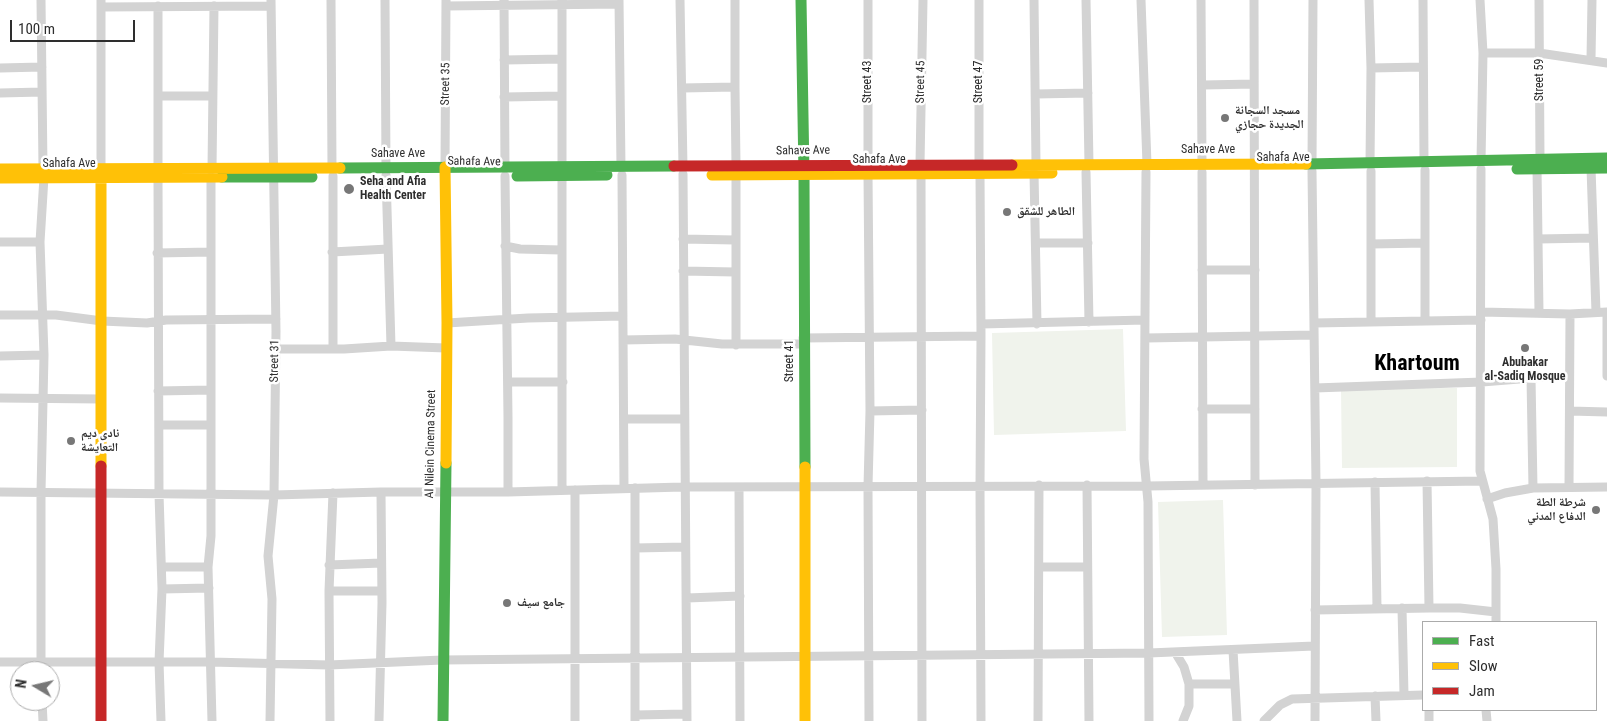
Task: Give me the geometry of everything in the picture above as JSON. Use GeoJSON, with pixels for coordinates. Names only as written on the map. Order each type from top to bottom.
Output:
{"type":"FeatureCollection","features":[{"type":"Feature","properties":{"kind":"main road","name":"Street 41"},"geometry":{"type":"LineString","coordinates":[[801,0],[804,169],[805,721]]}},
{"type":"Feature","properties":{"kind":"main road","name":"Sahave Ave"},"geometry":{"type":"LineString","coordinates":[[158,173],[1312,168],[1539,164],[1607,158]]}},
{"type":"Feature","properties":{"kind":"main road"},"geometry":{"type":"LineString","coordinates":[[1539,164],[1607,168]]}},
{"type":"Feature","properties":{"kind":"main road"},"geometry":{"type":"LineString","coordinates":[[0,169],[44,172]]}},
{"type":"Feature","properties":{"kind":"main road","name":"Al Nilein Cinema Street"},"geometry":{"type":"LineString","coordinates":[[443,721],[442,660],[447,323],[445,171]]}},
{"type":"Feature","properties":{"kind":"main road","name":"Sahafa Ave"},"geometry":{"type":"LineString","coordinates":[[0,178],[44,172],[158,173]]}},
{"type":"Feature","properties":{"kind":"main road"},"geometry":{"type":"LineString","coordinates":[[101,721],[102,173]]}},
{"type":"Feature","properties":{"kind":"street"},"geometry":{"type":"LineString","coordinates":[[41,0],[44,172],[40,242],[44,355],[41,492],[41,661]]}},
{"type":"Feature","properties":{"kind":"street"},"geometry":{"type":"LineString","coordinates":[[331,0],[333,348]]}},
{"type":"Feature","properties":{"kind":"street"},"geometry":{"type":"LineString","coordinates":[[385,0],[386,171],[391,346]]}},
{"type":"Feature","properties":{"kind":"street"},"geometry":{"type":"LineString","coordinates":[[635,488],[635,718],[686,718],[687,598],[683,419],[683,171],[680,0]]}},
{"type":"Feature","properties":{"kind":"street"},"geometry":{"type":"LineString","coordinates":[[735,0],[736,345]]}},
{"type":"Feature","properties":{"kind":"street","name":"Street 43"},"geometry":{"type":"LineString","coordinates":[[868,0],[868,337],[870,411],[868,486],[868,721]]}},
{"type":"Feature","properties":{"kind":"street","name":"Street 45"},"geometry":{"type":"LineString","coordinates":[[922,721],[921,169],[923,0]]}},
{"type":"Feature","properties":{"kind":"street","name":"Street 47"},"geometry":{"type":"LineString","coordinates":[[979,0],[979,169],[982,336],[980,486],[981,721]]}},
{"type":"Feature","properties":{"kind":"street"},"geometry":{"type":"LineString","coordinates":[[1034,0],[1037,324]]}},
{"type":"Feature","properties":{"kind":"street"},"geometry":{"type":"LineString","coordinates":[[1086,0],[1090,322]]}},
{"type":"Feature","properties":{"kind":"street"},"geometry":{"type":"LineString","coordinates":[[1141,0],[1147,168],[1144,459],[1147,486],[1149,721]]}},
{"type":"Feature","properties":{"kind":"street"},"geometry":{"type":"LineString","coordinates":[[1201,0],[1203,485]]}},
{"type":"Feature","properties":{"kind":"street"},"geometry":{"type":"LineString","coordinates":[[1254,0],[1255,485]]}},
{"type":"Feature","properties":{"kind":"street"},"geometry":{"type":"LineString","coordinates":[[1313,0],[1312,168],[1316,484],[1315,721]]}},
{"type":"Feature","properties":{"kind":"street"},"geometry":{"type":"LineString","coordinates":[[1369,0],[1371,68],[1371,322]]}},
{"type":"Feature","properties":{"kind":"street"},"geometry":{"type":"LineString","coordinates":[[1423,0],[1425,320]]}},
{"type":"Feature","properties":{"kind":"street"},"geometry":{"type":"LineString","coordinates":[[1480,0],[1483,53],[1481,165],[1482,382],[1480,446],[1482,481],[1494,529],[1496,621]]}},
{"type":"Feature","properties":{"kind":"street","name":"Street 59"},"geometry":{"type":"LineString","coordinates":[[1539,0],[1539,313]]}},
{"type":"Feature","properties":{"kind":"street"},"geometry":{"type":"LineString","coordinates":[[1591,59],[1592,0]]}},
{"type":"Feature","properties":{"kind":"street"},"geometry":{"type":"LineString","coordinates":[[504,2],[508,492]]}},
{"type":"Feature","properties":{"kind":"street"},"geometry":{"type":"LineString","coordinates":[[562,2],[562,490]]}},
{"type":"Feature","properties":{"kind":"street"},"geometry":{"type":"LineString","coordinates":[[446,3],[619,2],[624,488]]}},
{"type":"Feature","properties":{"kind":"street"},"geometry":{"type":"LineString","coordinates":[[102,173],[101,3],[214,6],[271,3]]}},
{"type":"Feature","properties":{"kind":"street","name":"Street 31"},"geometry":{"type":"LineString","coordinates":[[270,721],[272,599],[268,556],[274,495],[276,319],[271,3]]}},
{"type":"Feature","properties":{"kind":"street","name":"Street 35"},"geometry":{"type":"LineString","coordinates":[[445,171],[446,3]]}},
{"type":"Feature","properties":{"kind":"street"},"geometry":{"type":"LineString","coordinates":[[158,6],[157,254],[159,494],[162,566],[159,662],[161,721]]}},
{"type":"Feature","properties":{"kind":"street"},"geometry":{"type":"LineString","coordinates":[[212,721],[208,566],[210,550],[210,320],[214,6]]}},
{"type":"Feature","properties":{"kind":"street"},"geometry":{"type":"LineString","coordinates":[[1483,53],[1539,52],[1607,63]]}},
{"type":"Feature","properties":{"kind":"street"},"geometry":{"type":"LineString","coordinates":[[504,60],[562,59]]}},
{"type":"Feature","properties":{"kind":"street"},"geometry":{"type":"LineString","coordinates":[[0,68],[42,67]]}},
{"type":"Feature","properties":{"kind":"street"},"geometry":{"type":"LineString","coordinates":[[1371,68],[1423,67]]}},
{"type":"Feature","properties":{"kind":"street"},"geometry":{"type":"LineString","coordinates":[[1202,85],[1254,84]]}},
{"type":"Feature","properties":{"kind":"street"},"geometry":{"type":"LineString","coordinates":[[682,88],[735,87]]}},
{"type":"Feature","properties":{"kind":"street"},"geometry":{"type":"LineString","coordinates":[[0,93],[42,92]]}},
{"type":"Feature","properties":{"kind":"street"},"geometry":{"type":"LineString","coordinates":[[1036,94],[1088,92]]}},
{"type":"Feature","properties":{"kind":"street"},"geometry":{"type":"LineString","coordinates":[[158,96],[212,96]]}},
{"type":"Feature","properties":{"kind":"street"},"geometry":{"type":"LineString","coordinates":[[504,98],[562,96]]}},
{"type":"Feature","properties":{"kind":"street"},"geometry":{"type":"LineString","coordinates":[[1591,168],[1596,312]]}},
{"type":"Feature","properties":{"kind":"street"},"geometry":{"type":"LineString","coordinates":[[1538,239],[1593,238]]}},
{"type":"Feature","properties":{"kind":"street"},"geometry":{"type":"LineString","coordinates":[[683,240],[735,240]]}},
{"type":"Feature","properties":{"kind":"street"},"geometry":{"type":"LineString","coordinates":[[0,242],[40,242]]}},
{"type":"Feature","properties":{"kind":"street"},"geometry":{"type":"LineString","coordinates":[[1036,243],[1088,242]]}},
{"type":"Feature","properties":{"kind":"street"},"geometry":{"type":"LineString","coordinates":[[1371,244],[1425,243]]}},
{"type":"Feature","properties":{"kind":"street"},"geometry":{"type":"LineString","coordinates":[[506,246],[520,249],[562,250]]}},
{"type":"Feature","properties":{"kind":"street"},"geometry":{"type":"LineString","coordinates":[[332,252],[388,249]]}},
{"type":"Feature","properties":{"kind":"street"},"geometry":{"type":"LineString","coordinates":[[157,254],[211,252]]}},
{"type":"Feature","properties":{"kind":"street"},"geometry":{"type":"LineString","coordinates":[[1202,270],[1255,270]]}},
{"type":"Feature","properties":{"kind":"street"},"geometry":{"type":"LineString","coordinates":[[683,271],[735,272]]}},
{"type":"Feature","properties":{"kind":"street"},"geometry":{"type":"LineString","coordinates":[[1314,324],[1539,313],[1607,312],[1607,376]]}},
{"type":"Feature","properties":{"kind":"street"},"geometry":{"type":"LineString","coordinates":[[1569,486],[1570,314]]}},
{"type":"Feature","properties":{"kind":"street"},"geometry":{"type":"LineString","coordinates":[[0,315],[43,315],[146,323],[166,320],[276,319]]}},
{"type":"Feature","properties":{"kind":"street"},"geometry":{"type":"LineString","coordinates":[[447,323],[506,319],[623,316]]}},
{"type":"Feature","properties":{"kind":"street"},"geometry":{"type":"LineString","coordinates":[[981,324],[1146,320]]}},
{"type":"Feature","properties":{"kind":"street"},"geometry":{"type":"LineString","coordinates":[[1146,338],[1314,335]]}},
{"type":"Feature","properties":{"kind":"street"},"geometry":{"type":"LineString","coordinates":[[623,340],[683,340],[736,345],[868,337],[982,336]]}},
{"type":"Feature","properties":{"kind":"street"},"geometry":{"type":"LineString","coordinates":[[275,349],[391,346],[446,348]]}},
{"type":"Feature","properties":{"kind":"street"},"geometry":{"type":"LineString","coordinates":[[0,356],[44,355]]}},
{"type":"Feature","properties":{"kind":"street"},"geometry":{"type":"LineString","coordinates":[[1315,388],[1482,382],[1570,375]]}},
{"type":"Feature","properties":{"kind":"street"},"geometry":{"type":"LineString","coordinates":[[1530,378],[1533,488]]}},
{"type":"Feature","properties":{"kind":"street"},"geometry":{"type":"LineString","coordinates":[[508,382],[563,382]]}},
{"type":"Feature","properties":{"kind":"street"},"geometry":{"type":"LineString","coordinates":[[158,391],[210,390]]}},
{"type":"Feature","properties":{"kind":"street"},"geometry":{"type":"LineString","coordinates":[[0,398],[101,399]]}},
{"type":"Feature","properties":{"kind":"street"},"geometry":{"type":"LineString","coordinates":[[1202,410],[1255,409]]}},
{"type":"Feature","properties":{"kind":"street"},"geometry":{"type":"LineString","coordinates":[[870,411],[922,410]]}},
{"type":"Feature","properties":{"kind":"street"},"geometry":{"type":"LineString","coordinates":[[1570,411],[1607,412]]}},
{"type":"Feature","properties":{"kind":"street"},"geometry":{"type":"LineString","coordinates":[[624,419],[683,419]]}},
{"type":"Feature","properties":{"kind":"street"},"geometry":{"type":"LineString","coordinates":[[159,424],[210,425]]}},
{"type":"Feature","properties":{"kind":"street"},"geometry":{"type":"LineString","coordinates":[[1427,481],[1429,608]]}},
{"type":"Feature","properties":{"kind":"street"},"geometry":{"type":"LineString","coordinates":[[0,492],[274,495],[381,492],[508,492],[684,487],[1147,486],[1482,481]]}},
{"type":"Feature","properties":{"kind":"street"},"geometry":{"type":"LineString","coordinates":[[1374,482],[1377,608]]}},
{"type":"Feature","properties":{"kind":"street"},"geometry":{"type":"LineString","coordinates":[[1038,721],[1039,485]]}},
{"type":"Feature","properties":{"kind":"street"},"geometry":{"type":"LineString","coordinates":[[1086,485],[1089,721]]}},
{"type":"Feature","properties":{"kind":"street"},"geometry":{"type":"LineString","coordinates":[[1487,499],[1533,488],[1607,486]]}},
{"type":"Feature","properties":{"kind":"street"},"geometry":{"type":"LineString","coordinates":[[739,487],[740,721]]}},
{"type":"Feature","properties":{"kind":"street"},"geometry":{"type":"LineString","coordinates":[[575,490],[575,721]]}},
{"type":"Feature","properties":{"kind":"street"},"geometry":{"type":"LineString","coordinates":[[379,721],[382,590],[381,492]]}},
{"type":"Feature","properties":{"kind":"street"},"geometry":{"type":"LineString","coordinates":[[330,721],[328,591],[333,493]]}},
{"type":"Feature","properties":{"kind":"street"},"geometry":{"type":"LineString","coordinates":[[635,548],[685,548]]}},
{"type":"Feature","properties":{"kind":"street"},"geometry":{"type":"LineString","coordinates":[[329,565],[382,563]]}},
{"type":"Feature","properties":{"kind":"street"},"geometry":{"type":"LineString","coordinates":[[162,566],[208,566]]}},
{"type":"Feature","properties":{"kind":"street"},"geometry":{"type":"LineString","coordinates":[[1039,567],[1087,567]]}},
{"type":"Feature","properties":{"kind":"street"},"geometry":{"type":"LineString","coordinates":[[162,589],[209,588]]}},
{"type":"Feature","properties":{"kind":"street"},"geometry":{"type":"LineString","coordinates":[[328,591],[382,590]]}},
{"type":"Feature","properties":{"kind":"street"},"geometry":{"type":"LineString","coordinates":[[687,598],[740,596]]}},
{"type":"Feature","properties":{"kind":"street"},"geometry":{"type":"LineString","coordinates":[[1402,608],[1404,695]]}},
{"type":"Feature","properties":{"kind":"street"},"geometry":{"type":"LineString","coordinates":[[1316,610],[1460,608],[1496,612]]}},
{"type":"Feature","properties":{"kind":"street"},"geometry":{"type":"LineString","coordinates":[[60,665],[100,662],[211,662],[330,665],[442,660],[1089,654],[1314,646]]}},
{"type":"Feature","properties":{"kind":"street"},"geometry":{"type":"LineString","coordinates":[[1233,650],[1238,721]]}},
{"type":"Feature","properties":{"kind":"street"},"geometry":{"type":"LineString","coordinates":[[1175,652],[1184,667],[1189,684],[1189,706],[1183,721]]}},
{"type":"Feature","properties":{"kind":"street"},"geometry":{"type":"LineString","coordinates":[[1189,684],[1234,684]]}},
{"type":"Feature","properties":{"kind":"street"},"geometry":{"type":"LineString","coordinates":[[1264,721],[1285,701],[1292,699],[1422,695]]}},
{"type":"Feature","properties":{"kind":"street"},"geometry":{"type":"LineString","coordinates":[[1375,696],[1376,721]]}},
{"type":"Feature","properties":{"kind":"shaded area"},"geometry":{"type":"Polygon","coordinates":[[[1123,329],[1126,431],[994,435],[992,333],[1123,329]]]}},
{"type":"Feature","properties":{"kind":"shaded area"},"geometry":{"type":"Polygon","coordinates":[[[1457,388],[1457,467],[1342,468],[1341,389],[1457,388]]]}},
{"type":"Feature","properties":{"kind":"shaded area"},"geometry":{"type":"Polygon","coordinates":[[[1223,500],[1227,635],[1162,637],[1158,502],[1223,500]]]}},
{"type":"Feature","properties":{"kind":"traffic: fast"},"geometry":{"type":"LineString","coordinates":[[801,0],[804,174],[805,467]]}},
{"type":"Feature","properties":{"kind":"traffic: fast"},"geometry":{"type":"LineString","coordinates":[[1306,164],[1607,158]]}},
{"type":"Feature","properties":{"kind":"traffic: fast"},"geometry":{"type":"LineString","coordinates":[[340,168],[674,166]]}},
{"type":"Feature","properties":{"kind":"traffic: fast"},"geometry":{"type":"LineString","coordinates":[[1517,169],[1607,168]]}},
{"type":"Feature","properties":{"kind":"traffic: fast"},"geometry":{"type":"LineString","coordinates":[[517,176],[607,175]]}},
{"type":"Feature","properties":{"kind":"traffic: fast"},"geometry":{"type":"LineString","coordinates":[[222,177],[312,177]]}},
{"type":"Feature","properties":{"kind":"traffic: fast"},"geometry":{"type":"LineString","coordinates":[[443,721],[446,463]]}},
{"type":"Feature","properties":{"kind":"traffic: slow"},"geometry":{"type":"LineString","coordinates":[[1012,165],[1306,164]]}},
{"type":"Feature","properties":{"kind":"traffic: slow"},"geometry":{"type":"LineString","coordinates":[[445,167],[446,463]]}},
{"type":"Feature","properties":{"kind":"traffic: slow"},"geometry":{"type":"LineString","coordinates":[[0,169],[340,168]]}},
{"type":"Feature","properties":{"kind":"traffic: slow"},"geometry":{"type":"LineString","coordinates":[[101,171],[101,466]]}},
{"type":"Feature","properties":{"kind":"traffic: slow"},"geometry":{"type":"LineString","coordinates":[[712,175],[1052,173]]}},
{"type":"Feature","properties":{"kind":"traffic: slow"},"geometry":{"type":"LineString","coordinates":[[0,178],[222,177]]}},
{"type":"Feature","properties":{"kind":"traffic: slow"},"geometry":{"type":"LineString","coordinates":[[805,467],[805,721]]}},
{"type":"Feature","properties":{"kind":"traffic: jam"},"geometry":{"type":"LineString","coordinates":[[674,166],[1012,165]]}},
{"type":"Feature","properties":{"kind":"traffic: jam"},"geometry":{"type":"LineString","coordinates":[[101,466],[101,721]]}},
{"type":"Feature","properties":{"kind":"place","name":"مسجد السجانة الجديدة حجازي"},"geometry":{"type":"Point","coordinates":[1225,118]}},
{"type":"Feature","properties":{"kind":"place","name":"Seha and Afia Health Center"},"geometry":{"type":"Point","coordinates":[349,189]}},
{"type":"Feature","properties":{"kind":"place","name":"الطاهر للشقق"},"geometry":{"type":"Point","coordinates":[1007,212]}},
{"type":"Feature","properties":{"kind":"place","name":"Abubakar al-Sadiq Mosque"},"geometry":{"type":"Point","coordinates":[1525,348]}},
{"type":"Feature","properties":{"kind":"place","name":"نادى ديم التعايشة"},"geometry":{"type":"Point","coordinates":[71,441]}},
{"type":"Feature","properties":{"kind":"place","name":"شرطة الطة الدفاع المدني"},"geometry":{"type":"Point","coordinates":[1596,510]}},
{"type":"Feature","properties":{"kind":"place","name":"جامع سيف"},"geometry":{"type":"Point","coordinates":[507,603]}},
{"type":"Feature","properties":{"kind":"district","name":"Khartoum"},"geometry":{"type":"Point","coordinates":[1417,364]}}]}
